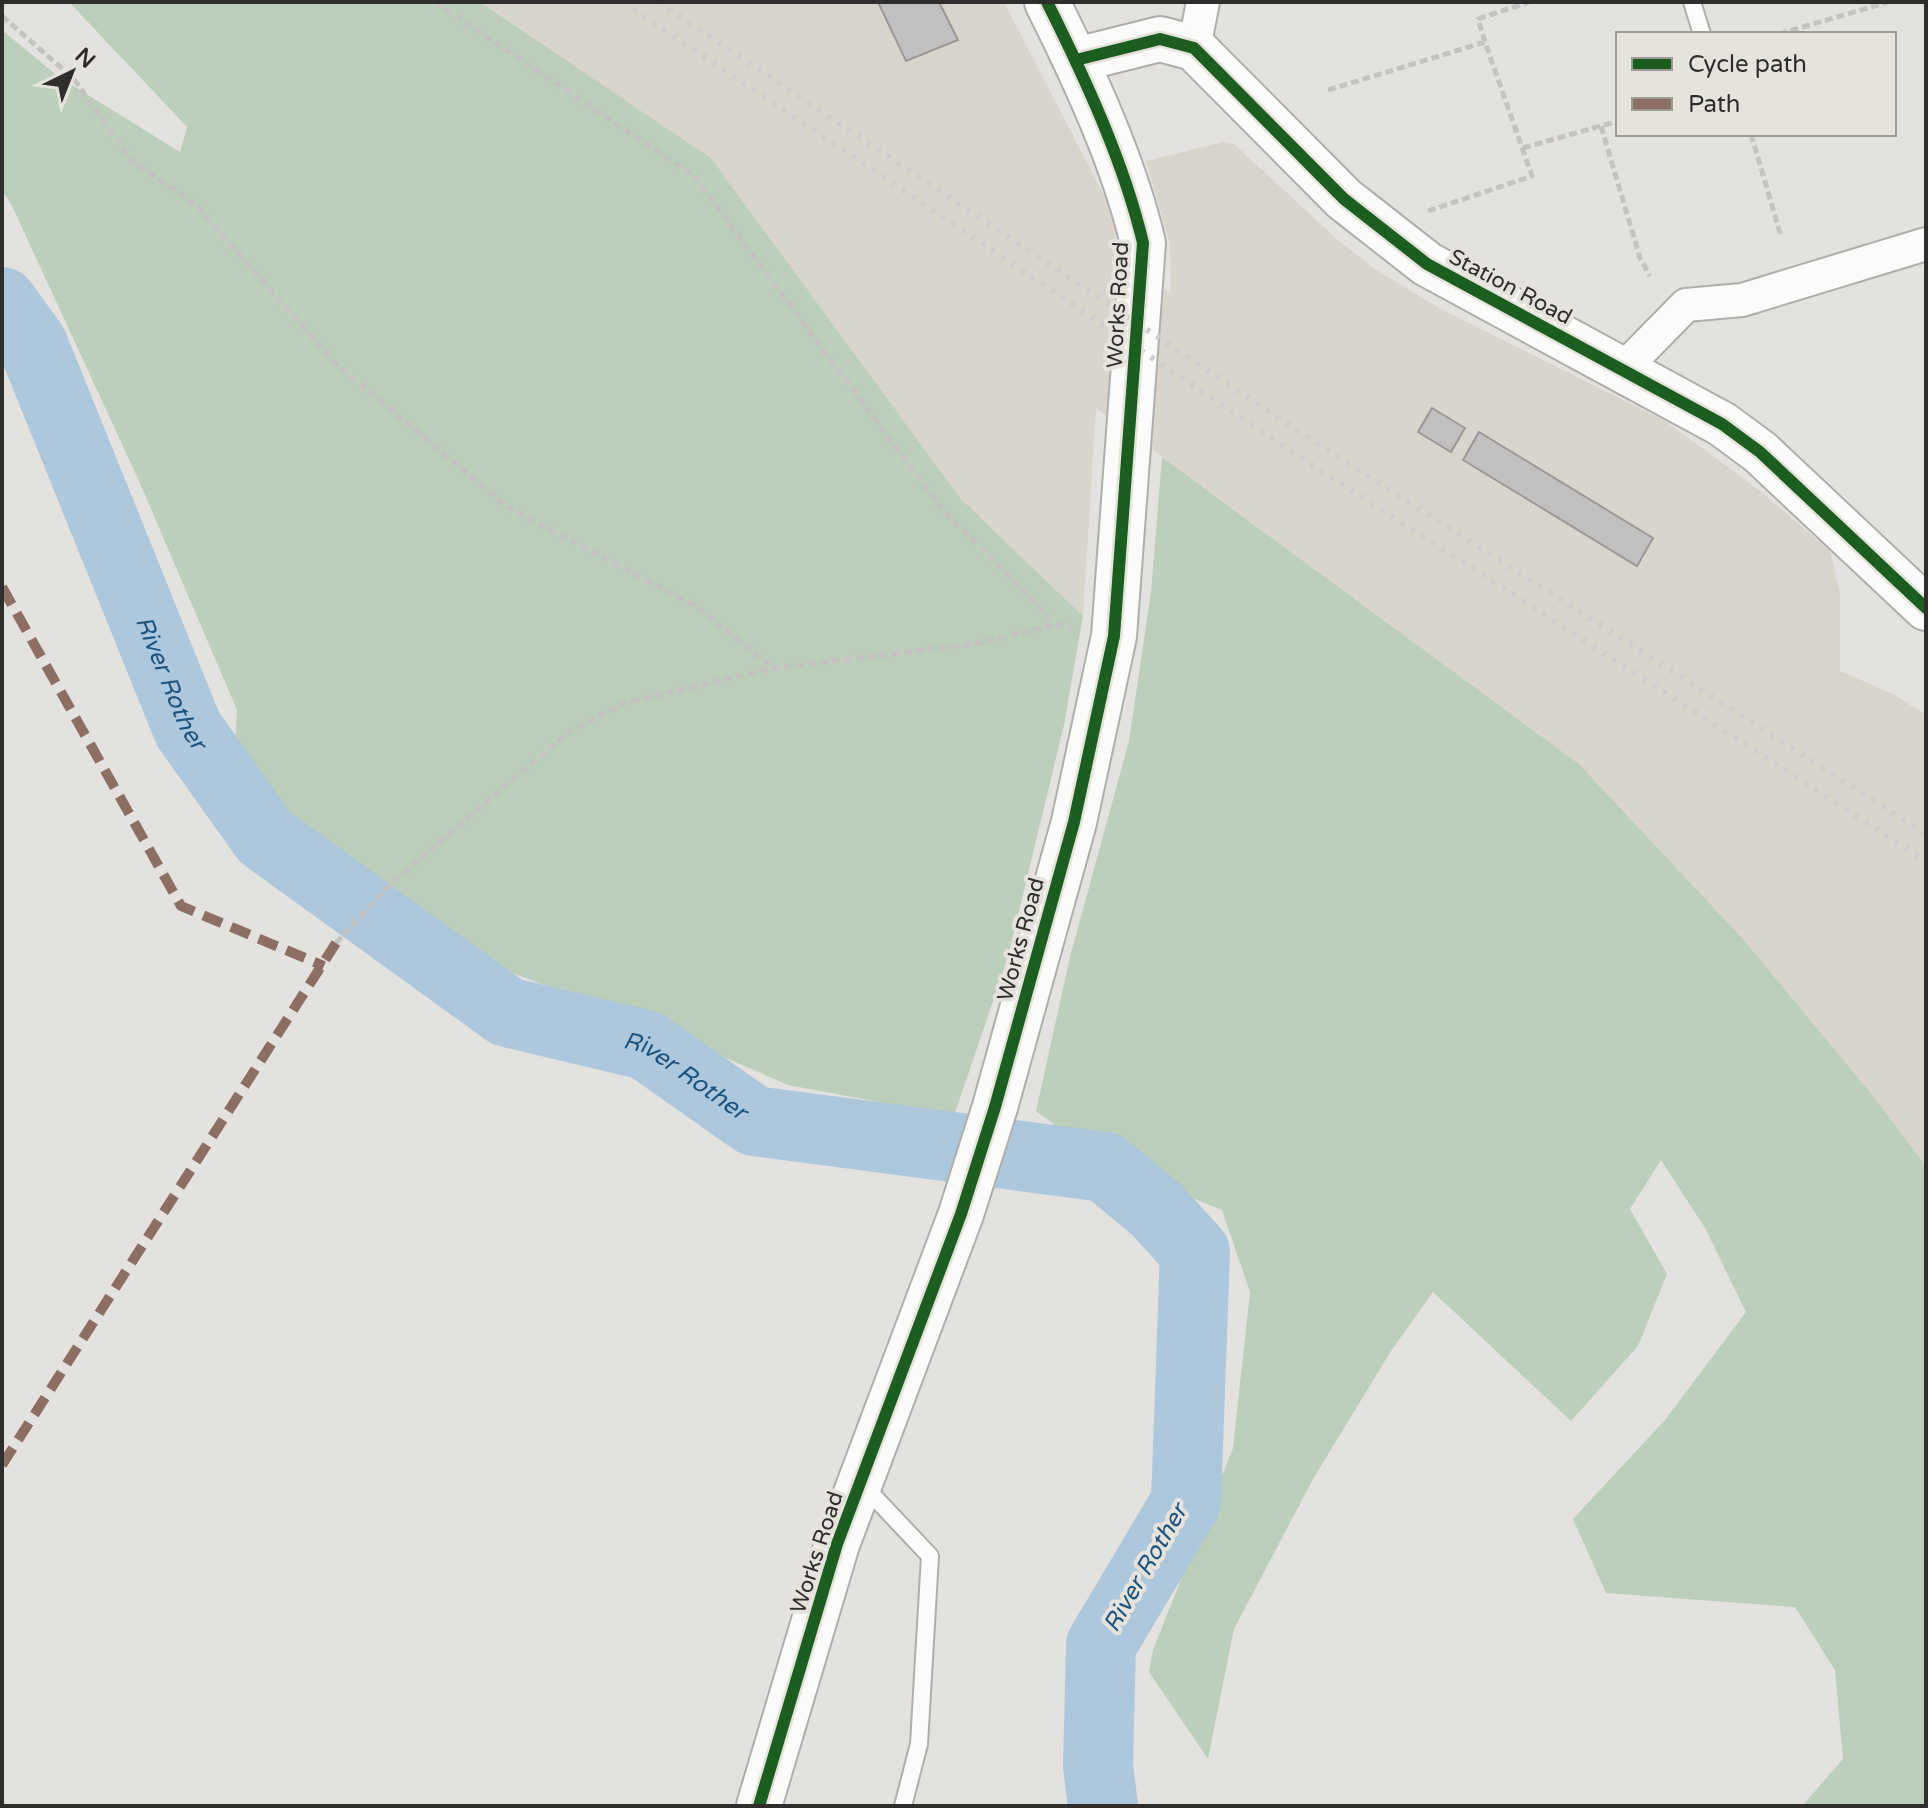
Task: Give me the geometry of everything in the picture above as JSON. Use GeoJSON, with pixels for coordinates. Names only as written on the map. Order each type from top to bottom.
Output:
{"type":"FeatureCollection","features":[{"type":"Feature","properties":{"kind":"street","name":"Works Road"},"geometry":{"type":"LineString","coordinates":[[759,1806],[837,1544],[961,1214],[991,1119],[1074,822],[1114,636],[1143,243],[1136,215],[1076,60],[1047,2]]}},
{"type":"Feature","properties":{"kind":"street"},"geometry":{"type":"LineString","coordinates":[[1076,60],[1160,39],[1179,41],[1194,48],[1203,2]]}},
{"type":"Feature","properties":{"kind":"street","name":"Station Road"},"geometry":{"type":"LineString","coordinates":[[1194,48],[1344,199],[1416,255],[1722,424],[1760,452],[1926,608]]}},
{"type":"Feature","properties":{"kind":"street"},"geometry":{"type":"LineString","coordinates":[[1624,368],[1686,305],[1742,300],[1926,244]]}},
{"type":"Feature","properties":{"kind":"lane"},"geometry":{"type":"LineString","coordinates":[[1692,2],[1701,32]]}},
{"type":"Feature","properties":{"kind":"lane"},"geometry":{"type":"LineString","coordinates":[[860,1482],[930,1556],[919,1744],[903,1806]]}},
{"type":"Feature","properties":{"kind":"path"},"geometry":{"type":"LineString","coordinates":[[336,943],[395,880],[569,732],[625,703],[774,668],[975,644],[1057,624],[942,509],[694,176],[435,2]]}},
{"type":"Feature","properties":{"kind":"path"},"geometry":{"type":"LineString","coordinates":[[1423,212],[1532,176],[1478,19],[1529,2]]}},
{"type":"Feature","properties":{"kind":"path"},"geometry":{"type":"LineString","coordinates":[[1786,32],[1888,2]]}},
{"type":"Feature","properties":{"kind":"path"},"geometry":{"type":"LineString","coordinates":[[2,16],[74,79],[131,160],[197,206],[334,362],[509,508],[694,605],[774,668]]}},
{"type":"Feature","properties":{"kind":"path"},"geometry":{"type":"LineString","coordinates":[[1328,90],[1485,42]]}},
{"type":"Feature","properties":{"kind":"path"},"geometry":{"type":"LineString","coordinates":[[1523,148],[1616,122]]}},
{"type":"Feature","properties":{"kind":"path"},"geometry":{"type":"LineString","coordinates":[[1601,126],[1640,258],[1650,276]]}},
{"type":"Feature","properties":{"kind":"path"},"geometry":{"type":"LineString","coordinates":[[1752,136],[1781,236]]}},
{"type":"Feature","properties":{"kind":"shaded area"},"geometry":{"type":"Polygon","coordinates":[[[480,2],[1004,2],[1108,204],[1116,230],[1114,257],[1171,294],[1170,243],[1146,161],[1222,142],[1234,144],[1340,242],[1375,269],[1441,309],[1665,421],[1759,490],[1830,551],[1840,593],[1840,671],[1895,695],[1926,715],[1926,1166],[1875,1098],[1743,939],[1579,764],[1096,408],[1083,616],[961,499],[711,158],[480,2]]]}},
{"type":"Feature","properties":{"kind":"green space"},"geometry":{"type":"Polygon","coordinates":[[[69,2],[480,2],[711,158],[961,499],[1083,616],[1064,725],[1008,957],[954,1116],[788,1085],[632,1017],[501,969],[406,922],[358,891],[263,820],[235,751],[237,710],[139,481],[2,190],[2,30],[59,77],[180,152],[187,127],[69,2]]]}},
{"type":"Feature","properties":{"kind":"green space"},"geometry":{"type":"Polygon","coordinates":[[[1162,457],[1579,764],[1743,939],[1875,1098],[1926,1166],[1926,1806],[1802,1806],[1843,1759],[1835,1670],[1795,1607],[1606,1593],[1573,1519],[1665,1420],[1746,1312],[1705,1228],[1661,1160],[1630,1209],[1667,1274],[1638,1346],[1571,1421],[1433,1292],[1391,1351],[1313,1479],[1234,1629],[1208,1759],[1149,1672],[1153,1650],[1233,1448],[1250,1292],[1222,1210],[1106,1163],[1036,1111],[1070,957],[1129,741],[1151,592],[1162,457]]]}},
{"type":"Feature","properties":{"kind":"building"},"geometry":{"type":"Polygon","coordinates":[[[878,2],[939,2],[958,40],[906,61],[878,2]]]}},
{"type":"Feature","properties":{"kind":"building"},"geometry":{"type":"Polygon","coordinates":[[[1432,408],[1465,428],[1451,452],[1418,432],[1432,408]]]}},
{"type":"Feature","properties":{"kind":"building"},"geometry":{"type":"Polygon","coordinates":[[[1479,432],[1653,538],[1637,566],[1463,460],[1479,432]]]}},
{"type":"Feature","properties":{"kind":"waterway","name":"River Rother"},"geometry":{"type":"LineString","coordinates":[[2,302],[33,345],[188,729],[265,837],[507,1012],[646,1045],[754,1121],[1105,1167],[1156,1209],[1195,1252],[1186,1502],[1101,1645],[1098,1766],[1103,1806]]}},
{"type":"Feature","properties":{"kind":"railway"},"geometry":{"type":"LineString","coordinates":[[623,2],[1289,450],[1926,861]]}},
{"type":"Feature","properties":{"kind":"railway"},"geometry":{"type":"LineString","coordinates":[[658,2],[1298,431],[1926,834]]}},
{"type":"Feature","properties":{"kind":"marked path"},"geometry":{"type":"LineString","coordinates":[[2,587],[181,906],[324,966]]}},
{"type":"Feature","properties":{"kind":"marked path"},"geometry":{"type":"LineString","coordinates":[[2,1465],[336,943]]}},
{"type":"Feature","properties":{"kind":"cycle path"},"geometry":{"type":"LineString","coordinates":[[759,1806],[837,1544],[961,1214],[995,1107],[1074,822],[1114,636],[1143,243],[1114,151],[1089,89],[1047,2]]}},
{"type":"Feature","properties":{"kind":"cycle path"},"geometry":{"type":"LineString","coordinates":[[1076,60],[1160,39],[1194,48],[1344,199],[1427,264],[1722,424],[1760,452],[1926,608]]}}]}
